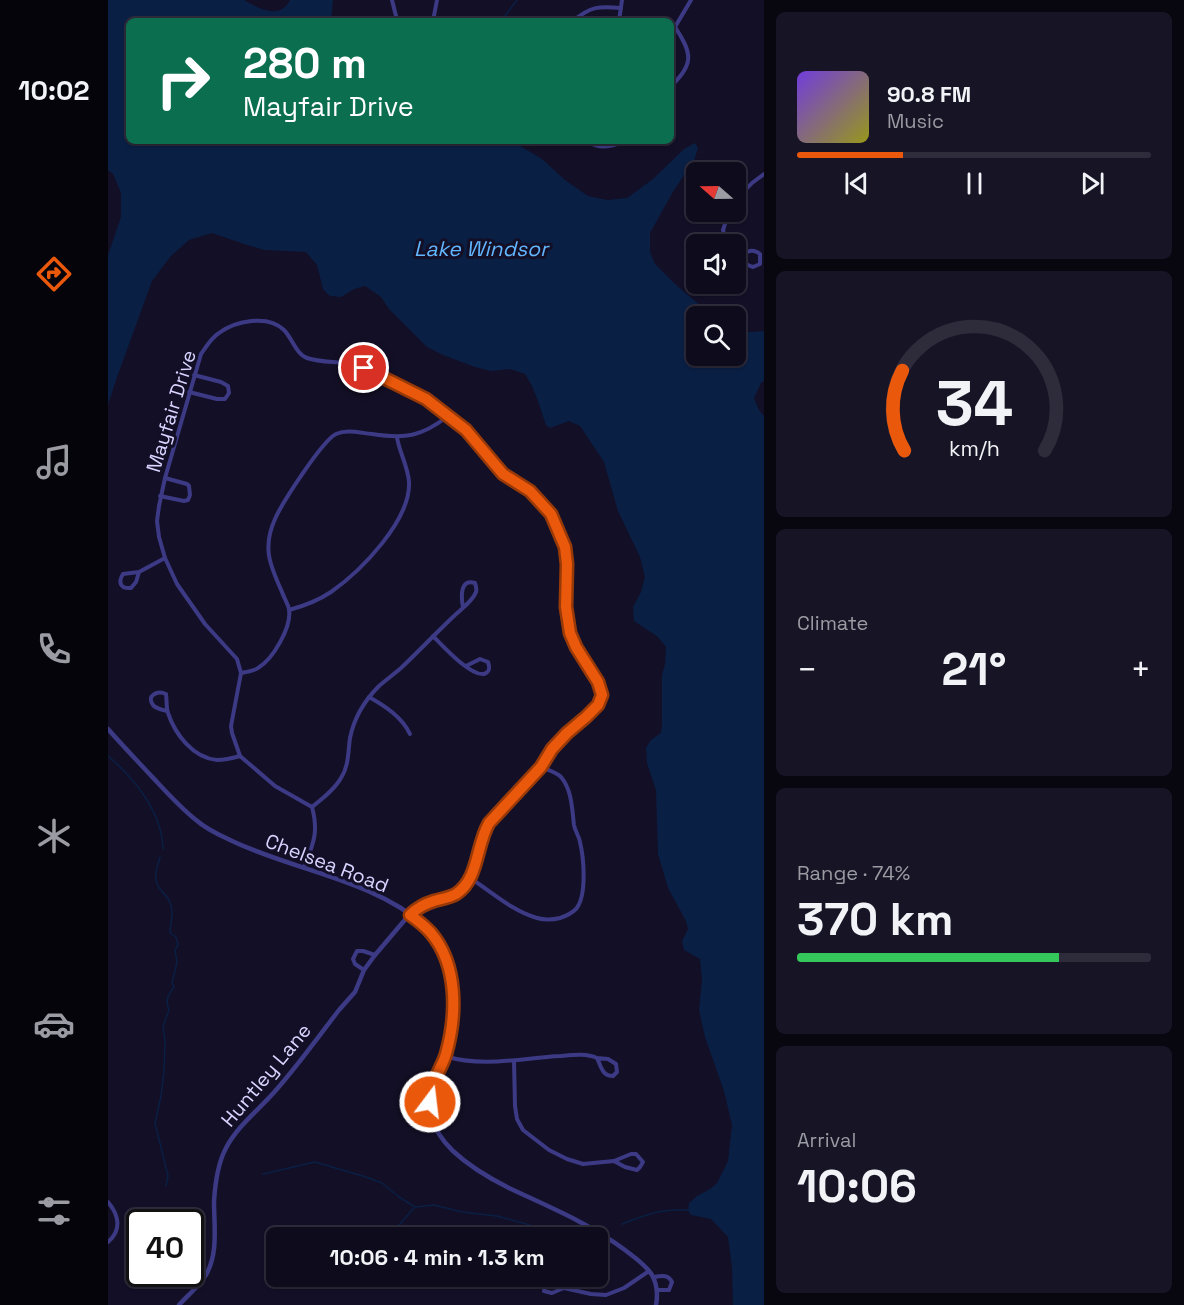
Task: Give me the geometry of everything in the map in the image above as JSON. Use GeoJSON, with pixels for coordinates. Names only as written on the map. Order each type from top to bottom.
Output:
{"type":"FeatureCollection","features":[{"type":"Feature","properties":{"kind":"street"},"geometry":{"type":"LineString","coordinates":[[392,0],[398,18]]}},
{"type":"Feature","properties":{"kind":"street"},"geometry":{"type":"LineString","coordinates":[[434,18],[437,0]]}},
{"type":"Feature","properties":{"kind":"street"},"geometry":{"type":"LineString","coordinates":[[619,18],[622,0]]}},
{"type":"Feature","properties":{"kind":"street"},"geometry":{"type":"LineString","coordinates":[[674,84],[680,79],[688,61],[689,52],[675,27],[691,0]]}},
{"type":"Feature","properties":{"kind":"street"},"geometry":{"type":"LineString","coordinates":[[578,18],[601,6],[621,8]]}},
{"type":"Feature","properties":{"kind":"street"},"geometry":{"type":"LineString","coordinates":[[593,144],[609,147],[616,144]]}},
{"type":"Feature","properties":{"kind":"street"},"geometry":{"type":"LineString","coordinates":[[746,189],[764,174]]}},
{"type":"Feature","properties":{"kind":"street"},"geometry":{"type":"LineString","coordinates":[[752,250],[756,251],[760,254],[760,264],[749,266],[737,256],[752,250]]}},
{"type":"Feature","properties":{"kind":"street","name":"Mayfair Drive"},"geometry":{"type":"LineString","coordinates":[[241,673],[237,659],[205,624],[177,584],[165,558],[157,521],[160,496],[201,354],[218,333],[233,325],[252,321],[270,321],[284,330],[305,358],[351,363],[426,399],[466,430],[503,474],[530,491],[540,501],[551,514],[565,547],[566,607],[570,633],[598,682],[602,695],[598,705],[552,749],[541,767],[489,823],[484,831],[470,878]]}},
{"type":"Feature","properties":{"kind":"street"},"geometry":{"type":"LineString","coordinates":[[189,392],[217,399],[225,399],[229,393],[228,386],[221,382],[194,375]]}},
{"type":"Feature","properties":{"kind":"street"},"geometry":{"type":"LineString","coordinates":[[304,869],[315,832],[316,822],[312,807],[275,786],[240,756],[231,726],[241,673],[257,669],[269,658],[288,624],[289,610],[269,561],[268,536],[282,505],[324,444],[335,435],[345,432],[397,437],[423,433],[448,416]]}},
{"type":"Feature","properties":{"kind":"street"},"geometry":{"type":"LineString","coordinates":[[289,610],[330,593],[365,563],[393,530],[408,497],[409,482],[397,437]]}},
{"type":"Feature","properties":{"kind":"street"},"geometry":{"type":"LineString","coordinates":[[160,496],[184,501],[188,500],[190,495],[189,486],[165,478]]}},
{"type":"Feature","properties":{"kind":"street"},"geometry":{"type":"LineString","coordinates":[[139,572],[136,582],[130,588],[122,587],[120,579],[123,574],[139,572],[165,558]]}},
{"type":"Feature","properties":{"kind":"street"},"geometry":{"type":"LineString","coordinates":[[312,807],[341,779],[347,763],[355,722],[369,697],[463,607],[476,592],[475,584],[472,582],[467,583],[462,593],[463,607]]}},
{"type":"Feature","properties":{"kind":"street"},"geometry":{"type":"LineString","coordinates":[[433,636],[450,653],[466,666],[479,674],[488,672],[489,667],[488,662],[480,659],[466,666]]}},
{"type":"Feature","properties":{"kind":"street"},"geometry":{"type":"LineString","coordinates":[[167,711],[155,707],[152,703],[153,694],[162,692],[166,694],[167,711],[178,734],[196,752],[210,759],[219,760],[240,756]]}},
{"type":"Feature","properties":{"kind":"street"},"geometry":{"type":"LineString","coordinates":[[369,697],[384,705],[397,716],[410,734]]}},
{"type":"Feature","properties":{"kind":"street","name":"Chelsea Road"},"geometry":{"type":"LineString","coordinates":[[108,729],[174,801],[197,821],[246,847],[378,896],[399,907],[431,933],[447,958],[451,973],[451,1034],[430,1102],[431,1119],[441,1138],[461,1159],[482,1173],[585,1223],[627,1251],[653,1276],[658,1290],[656,1305]]}},
{"type":"Feature","properties":{"kind":"street"},"geometry":{"type":"LineString","coordinates":[[410,915],[419,907],[455,895],[470,878],[519,911],[537,918],[554,920],[572,913],[577,908],[582,894],[583,868],[580,841],[574,826],[568,789],[561,776],[541,767]]}},
{"type":"Feature","properties":{"kind":"street","name":"Huntley Lane"},"geometry":{"type":"LineString","coordinates":[[179,1305],[204,1277],[211,1264],[215,1239],[214,1199],[226,1149],[238,1131],[277,1089],[355,992],[364,970],[410,915]]}},
{"type":"Feature","properties":{"kind":"street"},"geometry":{"type":"LineString","coordinates":[[364,970],[355,964],[354,955],[357,951],[363,951],[375,955]]}},
{"type":"Feature","properties":{"kind":"street"},"geometry":{"type":"LineString","coordinates":[[445,1056],[459,1061],[487,1063],[542,1057],[592,1055],[613,1061],[616,1064],[616,1072],[613,1076],[604,1073],[597,1058]]}},
{"type":"Feature","properties":{"kind":"street"},"geometry":{"type":"LineString","coordinates":[[514,1061],[515,1106],[523,1130],[549,1150],[583,1164],[614,1161],[631,1154],[636,1154],[643,1162],[637,1170],[614,1161]]}},
{"type":"Feature","properties":{"kind":"street"},"geometry":{"type":"LineString","coordinates":[[108,1202],[118,1219],[118,1228],[114,1237],[108,1242]]}},
{"type":"Feature","properties":{"kind":"street"},"geometry":{"type":"LineString","coordinates":[[564,1288],[560,1283],[547,1281],[544,1291],[552,1293],[564,1288],[606,1295],[624,1288],[649,1271]]}},
{"type":"Feature","properties":{"kind":"street"},"geometry":{"type":"LineString","coordinates":[[653,1276],[665,1275],[672,1282],[669,1290],[658,1290]]}},
{"type":"Feature","properties":{"kind":"water","name":"Lake Windsor"},"geometry":{"type":"Polygon","coordinates":[[[108,0],[244,0],[256,7],[275,11],[281,10],[290,0],[333,0],[331,18],[126,18],[126,144],[517,144],[542,159],[565,180],[588,196],[607,200],[627,198],[653,179],[684,149],[695,143],[698,148],[693,162],[686,162],[686,173],[650,233],[650,252],[655,264],[701,306],[686,306],[686,366],[746,366],[746,332],[764,331],[764,381],[754,398],[764,416],[764,1305],[733,1305],[728,1237],[711,1219],[691,1215],[688,1210],[689,1203],[717,1183],[728,1161],[732,1125],[699,1010],[702,979],[700,959],[684,950],[682,941],[688,929],[686,921],[668,888],[658,854],[656,790],[647,763],[646,748],[651,740],[661,733],[662,675],[666,647],[658,637],[634,621],[633,607],[641,592],[645,577],[640,557],[618,511],[604,462],[580,426],[569,421],[550,428],[546,425],[532,386],[525,374],[510,369],[491,371],[475,367],[427,347],[389,309],[381,297],[365,286],[354,289],[341,297],[330,296],[323,289],[317,265],[306,252],[265,250],[212,233],[189,240],[171,256],[152,281],[108,405],[108,255],[121,217],[121,193],[113,174],[108,170],[108,0]]]}},
{"type":"Feature","properties":{"kind":"waterway"},"geometry":{"type":"LineString","coordinates":[[503,18],[517,0]]}},
{"type":"Feature","properties":{"kind":"waterway"},"geometry":{"type":"LineString","coordinates":[[108,756],[128,775],[145,797],[158,822],[163,849]]}},
{"type":"Feature","properties":{"kind":"waterway"},"geometry":{"type":"LineString","coordinates":[[160,857],[156,881],[171,905],[170,933],[176,937],[178,945],[175,950],[177,962],[172,983],[174,987],[168,998],[169,1010],[163,1026],[164,1072],[155,1123],[168,1176],[166,1186]]}},
{"type":"Feature","properties":{"kind":"waterway"},"geometry":{"type":"LineString","coordinates":[[263,1174],[315,1162],[382,1183],[415,1207],[434,1205],[462,1212],[497,1216],[537,1227]]}},
{"type":"Feature","properties":{"kind":"waterway"},"geometry":{"type":"LineString","coordinates":[[397,1227],[414,1208]]}},
{"type":"Feature","properties":{"kind":"waterway"},"geometry":{"type":"LineString","coordinates":[[622,1224],[662,1211],[688,1210]]}},
{"type":"Feature","properties":{"kind":"route"},"geometry":{"type":"LineString","coordinates":[[364,368],[426,399],[466,430],[503,474],[530,491],[551,514],[565,547],[566,617],[570,633],[598,682],[602,695],[598,705],[552,749],[541,767],[489,823],[484,831],[470,878],[464,887],[455,895],[419,907],[410,915],[431,933],[447,958],[451,973],[451,1034],[430,1102]]}}]}
